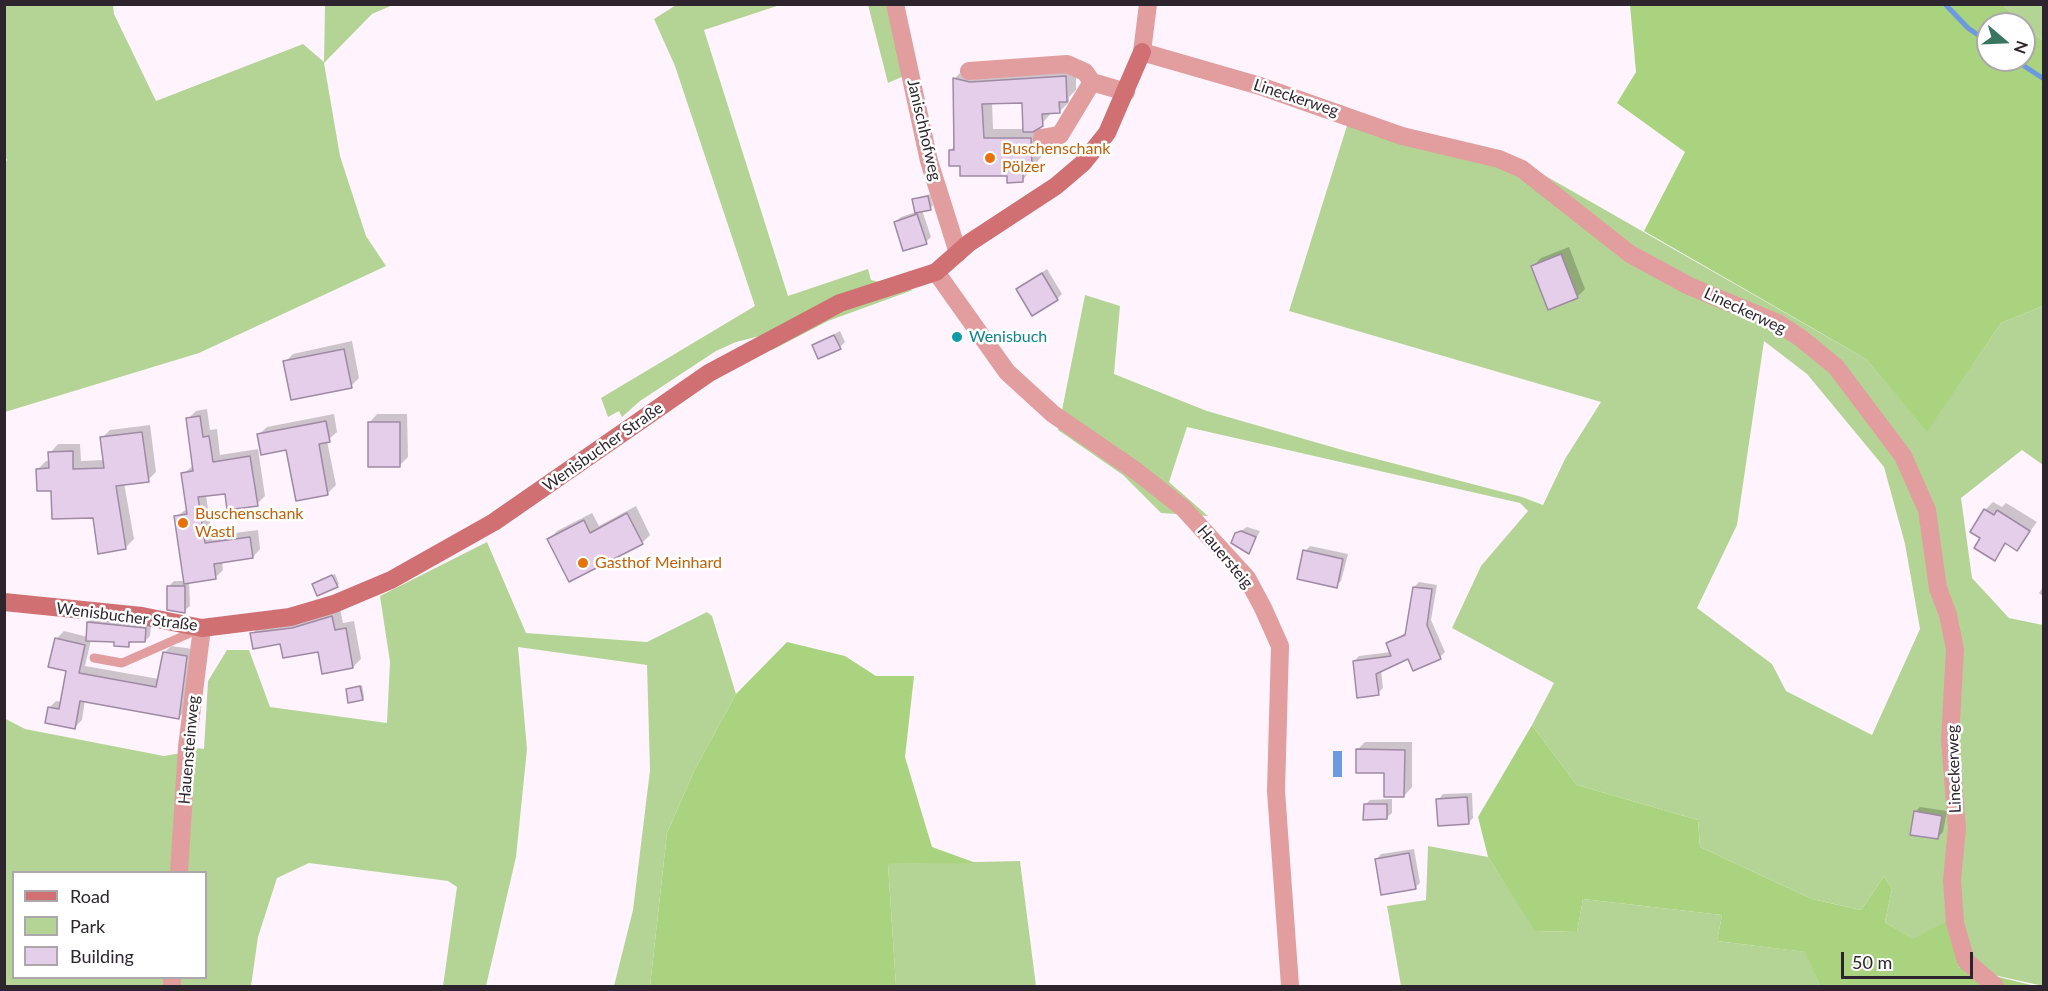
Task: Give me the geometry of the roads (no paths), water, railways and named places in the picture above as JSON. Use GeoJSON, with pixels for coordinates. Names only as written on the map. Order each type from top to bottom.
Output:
{"type":"FeatureCollection","features":[{"type":"Feature","properties":{"kind":"street","name":"Janischhofweg"},"geometry":{"type":"LineString","coordinates":[[895,4],[929,161],[958,253]]}},
{"type":"Feature","properties":{"kind":"street"},"geometry":{"type":"LineString","coordinates":[[1142,52],[1148,4]]}},
{"type":"Feature","properties":{"kind":"street","name":"Wenisbucher Straße"},"geometry":{"type":"LineString","coordinates":[[4,602],[142,616],[202,627],[290,617],[334,604],[391,580],[494,522],[710,373],[840,303],[936,272],[958,253],[1056,186],[1083,163],[1107,133],[1142,52]]}},
{"type":"Feature","properties":{"kind":"street","name":"Lineckerweg"},"geometry":{"type":"LineString","coordinates":[[1142,52],[1282,93],[1402,136],[1499,159],[1522,169],[1630,254],[1689,285],[1778,323],[1836,367],[1903,456],[1927,510],[1938,588],[1948,615],[1955,649],[1950,740],[1957,828],[1952,880],[1955,923],[1966,961],[1995,987]]}},
{"type":"Feature","properties":{"kind":"street"},"geometry":{"type":"LineString","coordinates":[[969,70],[1067,64],[1085,72],[1092,82],[1126,92]]}},
{"type":"Feature","properties":{"kind":"street"},"geometry":{"type":"LineString","coordinates":[[1042,138],[1060,135],[1092,82]]}},
{"type":"Feature","properties":{"kind":"street","name":"Hauersteig"},"geometry":{"type":"LineString","coordinates":[[936,272],[1007,372],[1053,414],[1136,471],[1183,508],[1247,578],[1263,608],[1280,646],[1276,791],[1290,987]]}},
{"type":"Feature","properties":{"kind":"street","name":"Hauensteinweg"},"geometry":{"type":"LineString","coordinates":[[179,871],[187,752],[202,627]]}},
{"type":"Feature","properties":{"kind":"lane"},"geometry":{"type":"LineString","coordinates":[[94,658],[122,663],[202,627]]}},
{"type":"Feature","properties":{"kind":"water"},"geometry":{"type":"Polygon","coordinates":[[[1333,751],[1342,751],[1342,777],[1333,777],[1333,751]]]}},
{"type":"Feature","properties":{"kind":"waterway"},"geometry":{"type":"LineString","coordinates":[[1945,4],[1976,34]]}},
{"type":"Feature","properties":{"kind":"waterway"},"geometry":{"type":"LineString","coordinates":[[2033,72],[2044,79]]}},
{"type":"Feature","properties":{"kind":"place","name":"Buschenschank Pölzer"},"geometry":{"type":"Point","coordinates":[990,158]}},
{"type":"Feature","properties":{"kind":"place","name":"Wenisbuch"},"geometry":{"type":"Point","coordinates":[957,337]}},
{"type":"Feature","properties":{"kind":"place","name":"Buschenschank Wastl"},"geometry":{"type":"Point","coordinates":[183,523]}},
{"type":"Feature","properties":{"kind":"place","name":"Gasthof Meinhard"},"geometry":{"type":"Point","coordinates":[583,563]}}]}
